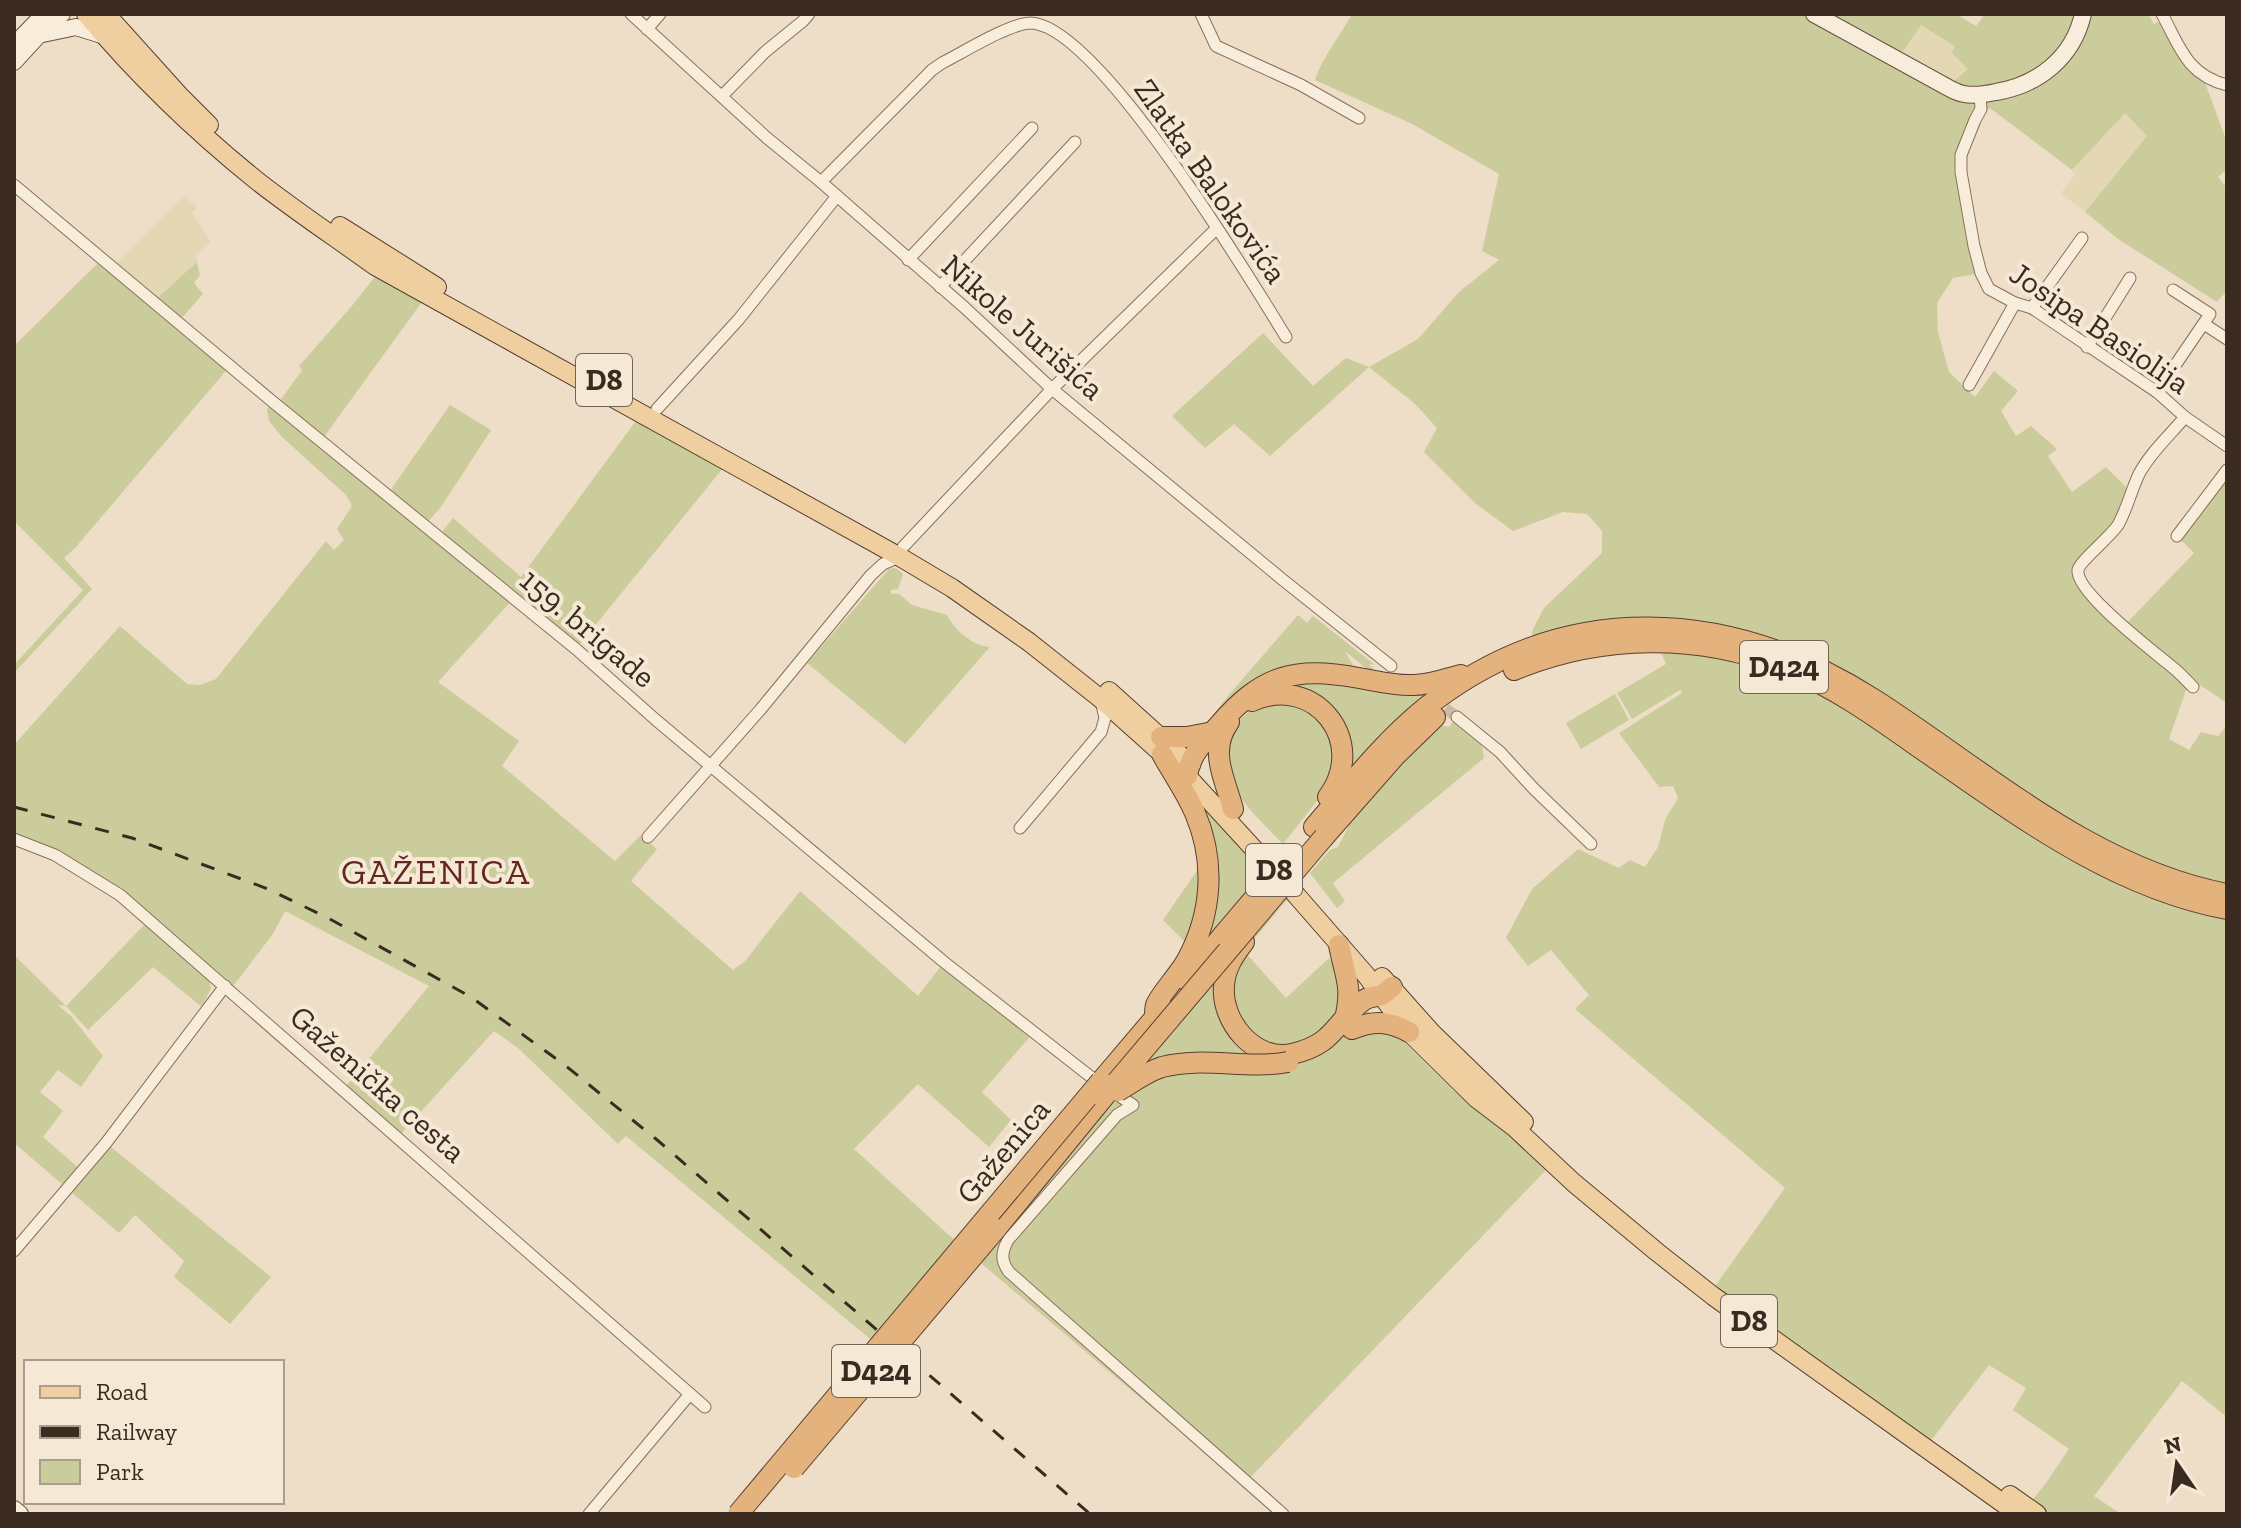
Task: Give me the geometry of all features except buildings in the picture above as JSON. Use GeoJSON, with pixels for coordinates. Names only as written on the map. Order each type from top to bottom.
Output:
{"type":"FeatureCollection","features":[{"type":"Feature","properties":{"kind":"highway","name":"D424"},"geometry":{"type":"LineString","coordinates":[[1319,832],[1383,746],[1459,683],[1541,645],[1597,631],[1668,627],[1751,641],[1834,676],[1874,699],[2057,824],[2139,867],[2185,884],[2227,894]]}},
{"type":"Feature","properties":{"kind":"highway","name":"D424"},"geometry":{"type":"LineString","coordinates":[[1319,832],[1437,715],[1472,691],[1545,658],[1606,645],[1659,641],[1704,645],[1787,668],[1871,714],[2004,807],[2092,860],[2179,898],[2227,909]]}},
{"type":"Feature","properties":{"kind":"highway"},"geometry":{"type":"LineString","coordinates":[[1188,769],[1213,732],[1248,695],[1291,674],[1315,672],[1411,686],[1480,671]]}},
{"type":"Feature","properties":{"kind":"highway"},"geometry":{"type":"LineString","coordinates":[[1233,809],[1219,767],[1218,749],[1226,725],[1248,702],[1264,695],[1280,694],[1308,700],[1321,707],[1330,717],[1342,747],[1335,789],[1315,815],[1319,832]]}},
{"type":"Feature","properties":{"kind":"highway"},"geometry":{"type":"LineString","coordinates":[[1155,1017],[1156,1003],[1176,979],[1198,939],[1209,889],[1208,856],[1196,815],[1161,745],[1213,732]]}},
{"type":"Feature","properties":{"kind":"highway","name":"Gaženica"},"geometry":{"type":"LineString","coordinates":[[756,1514],[1267,905],[1319,832]]}},
{"type":"Feature","properties":{"kind":"highway","name":"Gaženica"},"geometry":{"type":"LineString","coordinates":[[738,1514],[1155,1017],[1319,832]]}},
{"type":"Feature","properties":{"kind":"highway"},"geometry":{"type":"LineString","coordinates":[[1267,905],[1264,917],[1228,967],[1224,997],[1233,1024],[1243,1037],[1254,1047],[1288,1059]]}},
{"type":"Feature","properties":{"kind":"highway"},"geometry":{"type":"LineString","coordinates":[[1339,945],[1349,982],[1349,1024]]}},
{"type":"Feature","properties":{"kind":"highway"},"geometry":{"type":"LineString","coordinates":[[1103,1098],[1159,1068],[1174,1064],[1266,1066],[1311,1056],[1331,1046],[1364,1001],[1386,991]]}},
{"type":"Feature","properties":{"kind":"highway"},"geometry":{"type":"LineString","coordinates":[[1349,1024],[1382,1022],[1409,1032]]}},
{"type":"Feature","properties":{"kind":"main road"},"geometry":{"type":"LineString","coordinates":[[14,62],[62,14]]}},
{"type":"Feature","properties":{"kind":"main road","name":"D8"},"geometry":{"type":"LineString","coordinates":[[86,14],[111,23],[195,112],[310,206],[433,285],[657,409],[901,552],[957,579],[1099,682],[1161,745],[1233,809],[1386,991],[1409,1032],[1476,1098],[1713,1296],[2018,1514]]}},
{"type":"Feature","properties":{"kind":"main road"},"geometry":{"type":"LineString","coordinates":[[1814,14],[1947,87],[1965,94],[1980,95],[2022,86],[2051,69],[2068,50],[2083,14]]}},
{"type":"Feature","properties":{"kind":"main road"},"geometry":{"type":"LineString","coordinates":[[14,45],[41,15]]}},
{"type":"Feature","properties":{"kind":"main road"},"geometry":{"type":"LineString","coordinates":[[38,35],[111,23]]}},
{"type":"Feature","properties":{"kind":"main road","name":"D8"},"geometry":{"type":"LineString","coordinates":[[111,23],[179,113],[303,215],[375,266],[873,543],[901,552],[1029,642],[1129,725],[1161,745]]}},
{"type":"Feature","properties":{"kind":"main road","name":"D8"},"geometry":{"type":"LineString","coordinates":[[1188,769],[1339,945],[1504,1103],[1624,1211],[1777,1328],[2037,1514]]}},
{"type":"Feature","properties":{"kind":"main road"},"geometry":{"type":"LineString","coordinates":[[14,1509],[20,1514]]}},
{"type":"Feature","properties":{"kind":"street","name":"Nikole Jurišića"},"geometry":{"type":"LineString","coordinates":[[631,14],[1052,389],[1391,666]]}},
{"type":"Feature","properties":{"kind":"street"},"geometry":{"type":"LineString","coordinates":[[647,29],[660,14]]}},
{"type":"Feature","properties":{"kind":"street"},"geometry":{"type":"LineString","coordinates":[[722,96],[765,52],[809,14]]}},
{"type":"Feature","properties":{"kind":"street"},"geometry":{"type":"LineString","coordinates":[[1201,14],[1216,46],[1301,85],[1359,118]]}},
{"type":"Feature","properties":{"kind":"street"},"geometry":{"type":"LineString","coordinates":[[2162,14],[2188,62],[2203,77],[2227,85]]}},
{"type":"Feature","properties":{"kind":"street","name":"Zlatka Balokovića"},"geometry":{"type":"LineString","coordinates":[[821,182],[932,70],[1018,25],[1032,23],[1068,40],[1112,84],[1158,142],[1286,337]]}},
{"type":"Feature","properties":{"kind":"street","name":"Josipa Basiolija"},"geometry":{"type":"LineString","coordinates":[[1980,95],[1981,109],[1961,155],[1961,172],[1981,273],[1989,289],[2032,308],[2157,392],[2185,417],[2227,446]]}},
{"type":"Feature","properties":{"kind":"street"},"geometry":{"type":"LineString","coordinates":[[908,260],[1032,128]]}},
{"type":"Feature","properties":{"kind":"street"},"geometry":{"type":"LineString","coordinates":[[940,287],[1075,142]]}},
{"type":"Feature","properties":{"kind":"street","name":"159. brigade"},"geometry":{"type":"LineString","coordinates":[[14,185],[273,402],[576,649],[961,976],[1091,1077],[1133,1105],[1117,1115],[1008,1240],[1002,1251],[1003,1263],[1021,1283],[1283,1514]]}},
{"type":"Feature","properties":{"kind":"street"},"geometry":{"type":"LineString","coordinates":[[657,409],[739,319],[837,196]]}},
{"type":"Feature","properties":{"kind":"street"},"geometry":{"type":"LineString","coordinates":[[648,837],[760,710],[871,575],[901,552],[1052,389],[1217,228]]}},
{"type":"Feature","properties":{"kind":"street"},"geometry":{"type":"LineString","coordinates":[[2032,308],[2082,238]]}},
{"type":"Feature","properties":{"kind":"street"},"geometry":{"type":"LineString","coordinates":[[2087,347],[2130,278]]}},
{"type":"Feature","properties":{"kind":"street"},"geometry":{"type":"LineString","coordinates":[[2157,392],[2210,314],[2173,290]]}},
{"type":"Feature","properties":{"kind":"street"},"geometry":{"type":"LineString","coordinates":[[1969,385],[2015,303]]}},
{"type":"Feature","properties":{"kind":"street"},"geometry":{"type":"LineString","coordinates":[[2204,324],[2227,339]]}},
{"type":"Feature","properties":{"kind":"street"},"geometry":{"type":"LineString","coordinates":[[2185,417],[2146,462],[2125,513],[2113,533],[2085,559],[2078,568],[2078,575],[2101,606],[2193,687]]}},
{"type":"Feature","properties":{"kind":"street"},"geometry":{"type":"LineString","coordinates":[[2177,536],[2227,470]]}},
{"type":"Feature","properties":{"kind":"street"},"geometry":{"type":"LineString","coordinates":[[871,575],[873,543]]}},
{"type":"Feature","properties":{"kind":"street"},"geometry":{"type":"LineString","coordinates":[[1020,828],[1101,732],[1105,718],[1101,699]]}},
{"type":"Feature","properties":{"kind":"street"},"geometry":{"type":"LineString","coordinates":[[1457,717],[1500,752],[1591,844]]}},
{"type":"Feature","properties":{"kind":"street"},"geometry":{"type":"LineString","coordinates":[[1101,732],[1129,725]]}},
{"type":"Feature","properties":{"kind":"street","name":"Gaženička cesta"},"geometry":{"type":"LineString","coordinates":[[14,839],[55,855],[120,895],[705,1407]]}},
{"type":"Feature","properties":{"kind":"street"},"geometry":{"type":"LineString","coordinates":[[14,1251],[106,1143],[225,986]]}},
{"type":"Feature","properties":{"kind":"street"},"geometry":{"type":"LineString","coordinates":[[589,1514],[690,1394]]}},
{"type":"Feature","properties":{"kind":"shaded area"},"geometry":{"type":"Polygon","coordinates":[[[1921,25],[1956,46],[1969,69],[1947,87],[1897,61],[1921,25]]]}},
{"type":"Feature","properties":{"kind":"shaded area"},"geometry":{"type":"Polygon","coordinates":[[[2125,112],[2147,136],[2085,212],[2061,193],[2075,175],[2072,170],[2125,112]]]}},
{"type":"Feature","properties":{"kind":"shaded area"},"geometry":{"type":"Polygon","coordinates":[[[184,196],[197,207],[192,213],[211,242],[196,255],[197,262],[154,301],[113,266],[184,196]]]}},
{"type":"Feature","properties":{"kind":"green space"},"geometry":{"type":"Polygon","coordinates":[[[1352,14],[1956,14],[1976,26],[1985,14],[2148,14],[2154,24],[2165,19],[2203,77],[2227,142],[2227,169],[2218,177],[2227,188],[2227,296],[2224,294],[2217,302],[2118,239],[2085,212],[2147,136],[2125,113],[2072,170],[1990,108],[1975,120],[1961,155],[1981,273],[1953,278],[1937,303],[1938,332],[1949,372],[1975,397],[1994,371],[2018,391],[2001,411],[2016,436],[2031,426],[2057,449],[2048,456],[2072,492],[2106,467],[2132,493],[2125,513],[2078,575],[2124,626],[2194,553],[2177,536],[2227,470],[2227,703],[2200,685],[2186,690],[2169,739],[2189,750],[2201,732],[2218,736],[2227,726],[2227,1417],[2182,1381],[2094,1496],[2121,1514],[2021,1514],[2069,1449],[2013,1410],[2026,1388],[1989,1365],[1919,1456],[1789,1361],[1713,1289],[1785,1188],[1575,1009],[1589,995],[1551,950],[1528,966],[1506,938],[1532,889],[1578,849],[1619,868],[1630,860],[1645,867],[1658,847],[1665,820],[1678,798],[1673,786],[1659,787],[1619,733],[1682,693],[1680,690],[1632,719],[1617,693],[1666,664],[1653,634],[1528,656],[1533,629],[1544,608],[1602,553],[1602,531],[1587,514],[1563,512],[1513,531],[1476,504],[1424,452],[1437,428],[1415,404],[1369,367],[1418,339],[1459,292],[1499,260],[1482,251],[1499,174],[1412,124],[1315,80],[1352,14]],[[1921,25],[1897,60],[1947,87],[1968,69],[1952,53],[1955,46],[1921,25]]]}},
{"type":"Feature","properties":{"kind":"green space"},"geometry":{"type":"Polygon","coordinates":[[[197,262],[200,275],[194,283],[203,294],[178,322],[230,366],[64,558],[92,589],[14,673],[14,665],[83,590],[14,521],[14,346],[97,264],[113,266],[154,301],[197,262]]]}},
{"type":"Feature","properties":{"kind":"green space"},"geometry":{"type":"Polygon","coordinates":[[[381,269],[427,295],[321,441],[387,495],[450,405],[491,430],[441,507],[425,525],[439,536],[453,518],[521,577],[641,414],[728,462],[576,649],[513,599],[438,682],[519,741],[502,766],[615,861],[641,835],[657,849],[631,881],[733,970],[745,961],[800,891],[918,996],[944,962],[1034,1032],[982,1092],[1011,1120],[989,1147],[918,1084],[854,1149],[961,1246],[1101,1081],[1192,949],[1163,920],[1207,856],[1197,788],[1297,888],[1244,951],[1286,998],[1329,958],[1382,1029],[1396,1034],[1475,1110],[1502,1125],[1548,1168],[1243,1485],[962,1247],[875,1343],[626,1136],[618,1144],[518,1048],[494,1031],[397,1138],[343,1090],[429,986],[285,911],[273,934],[230,990],[120,895],[14,839],[14,745],[120,626],[187,684],[200,685],[216,679],[326,541],[334,550],[344,540],[337,529],[352,506],[346,495],[282,437],[269,421],[267,409],[273,402],[277,405],[302,370],[299,366],[381,269]]]}},
{"type":"Feature","properties":{"kind":"green space"},"geometry":{"type":"Polygon","coordinates":[[[1263,333],[1313,386],[1346,358],[1369,367],[1270,456],[1234,424],[1205,448],[1172,416],[1263,333]]]}},
{"type":"Feature","properties":{"kind":"green space"},"geometry":{"type":"Polygon","coordinates":[[[896,568],[903,574],[898,589],[891,590],[891,594],[899,594],[912,605],[947,615],[965,636],[990,647],[905,744],[807,663],[889,569],[896,568]]]}},
{"type":"Feature","properties":{"kind":"green space"},"geometry":{"type":"Polygon","coordinates":[[[1298,615],[1307,623],[1313,616],[1375,665],[1369,664],[1380,677],[1345,651],[1357,673],[1319,666],[1205,726],[1227,697],[1298,615]]]}},
{"type":"Feature","properties":{"kind":"green space"},"geometry":{"type":"Polygon","coordinates":[[[1312,678],[1414,696],[1445,686],[1346,777],[1345,738],[1279,685],[1312,678]]]}},
{"type":"Feature","properties":{"kind":"green space"},"geometry":{"type":"Polygon","coordinates":[[[1615,694],[1629,720],[1581,749],[1566,723],[1615,694]]]}},
{"type":"Feature","properties":{"kind":"green space"},"geometry":{"type":"Polygon","coordinates":[[[1260,704],[1296,704],[1322,721],[1335,744],[1330,785],[1283,844],[1242,800],[1227,759],[1233,729],[1260,704]]]}},
{"type":"Feature","properties":{"kind":"green space"},"geometry":{"type":"Polygon","coordinates":[[[1453,722],[1482,746],[1484,758],[1333,883],[1345,901],[1337,908],[1310,873],[1330,850],[1338,847],[1358,808],[1439,725],[1449,727],[1453,722]]]}},
{"type":"Feature","properties":{"kind":"green space"},"geometry":{"type":"Polygon","coordinates":[[[145,924],[209,980],[211,988],[202,1007],[153,967],[88,1030],[66,1006],[145,924]]]}},
{"type":"Feature","properties":{"kind":"green space"},"geometry":{"type":"Polygon","coordinates":[[[14,955],[66,1006],[58,1005],[71,1016],[103,1056],[81,1087],[58,1070],[40,1092],[63,1111],[43,1137],[82,1171],[106,1143],[271,1277],[230,1324],[174,1277],[184,1261],[135,1215],[119,1233],[14,1143],[14,955]]]}},
{"type":"Feature","properties":{"kind":"tunnel"},"geometry":{"type":"LineString","coordinates":[[1432,699],[1457,717]]}},
{"type":"Feature","properties":{"kind":"railway"},"geometry":{"type":"LineString","coordinates":[[14,807],[132,838],[268,889],[328,918],[471,997],[566,1066],[656,1139],[1090,1514]]}},
{"type":"Feature","properties":{"kind":"district","name":"GAŽENICA"},"geometry":{"type":"Point","coordinates":[436,871]}}]}
